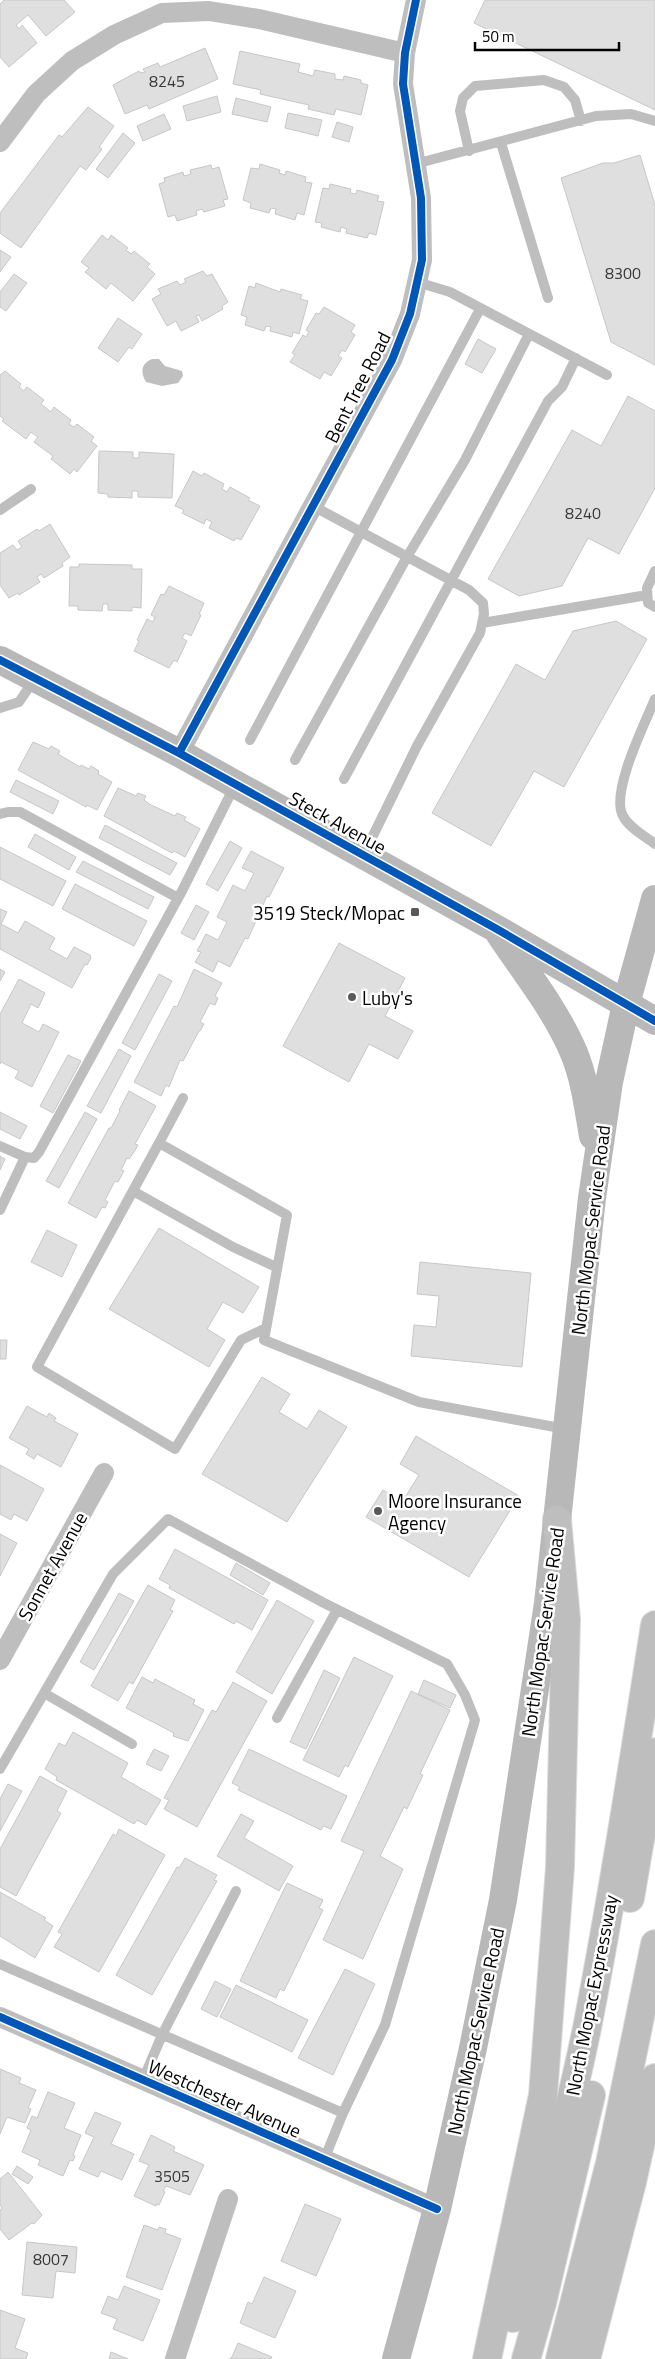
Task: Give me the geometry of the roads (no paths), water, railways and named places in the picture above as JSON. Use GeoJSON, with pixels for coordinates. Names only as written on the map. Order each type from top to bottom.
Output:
{"type":"FeatureCollection","features":[{"type":"Feature","properties":{"kind":"highway"},"geometry":{"type":"LineString","coordinates":[[487,2359],[542,2095],[560,1867],[566,1619],[557,1520]]}},
{"type":"Feature","properties":{"kind":"highway","name":"North Mopac Expressway"},"geometry":{"type":"LineString","coordinates":[[502,2359],[565,2123],[586,2029],[614,1884],[655,1625]]}},
{"type":"Feature","properties":{"kind":"highway"},"geometry":{"type":"LineString","coordinates":[[526,2359],[576,2164],[605,2032],[655,1752]]}},
{"type":"Feature","properties":{"kind":"highway"},"geometry":{"type":"LineString","coordinates":[[560,2359],[610,2163],[655,1944]]}},
{"type":"Feature","properties":{"kind":"highway"},"geometry":{"type":"LineString","coordinates":[[586,2359],[632,2182],[655,2078]]}},
{"type":"Feature","properties":{"kind":"main road","name":"Steck Avenue"},"geometry":{"type":"LineString","coordinates":[[0,660],[236,784],[495,928],[655,1021]]}},
{"type":"Feature","properties":{"kind":"main road","name":"North Mopac Service Road"},"geometry":{"type":"LineString","coordinates":[[396,2359],[437,2209],[473,2048],[502,1900],[548,1603],[597,1162],[609,1082],[626,1004],[655,899]]}},
{"type":"Feature","properties":{"kind":"main road"},"geometry":{"type":"LineString","coordinates":[[495,928],[544,1000],[574,1054],[584,1084],[597,1162]]}},
{"type":"Feature","properties":{"kind":"street","name":"Bent Tree Road"},"geometry":{"type":"LineString","coordinates":[[179,753],[392,360],[410,314],[422,251],[421,198],[403,84],[405,53],[416,0]]}},
{"type":"Feature","properties":{"kind":"street"},"geometry":{"type":"LineString","coordinates":[[0,142],[36,94],[72,61],[161,6],[259,19],[405,53]]}},
{"type":"Feature","properties":{"kind":"street","name":"Sonnet Avenue"},"geometry":{"type":"LineString","coordinates":[[0,1660],[104,1473]]}},
{"type":"Feature","properties":{"kind":"street","name":"Westchester Avenue"},"geometry":{"type":"LineString","coordinates":[[0,2017],[437,2209]]}},
{"type":"Feature","properties":{"kind":"street"},"geometry":{"type":"LineString","coordinates":[[175,2359],[228,2199]]}},
{"type":"Feature","properties":{"kind":"lane"},"geometry":{"type":"LineString","coordinates":[[469,151],[460,111],[463,98],[475,86],[544,80],[564,88],[575,100],[581,121]]}},
{"type":"Feature","properties":{"kind":"lane"},"geometry":{"type":"LineString","coordinates":[[415,164],[501,143],[596,116],[630,114],[655,121]]}},
{"type":"Feature","properties":{"kind":"lane"},"geometry":{"type":"LineString","coordinates":[[501,143],[548,298]]}},
{"type":"Feature","properties":{"kind":"lane"},"geometry":{"type":"LineString","coordinates":[[417,282],[450,292],[607,375]]}},
{"type":"Feature","properties":{"kind":"lane"},"geometry":{"type":"LineString","coordinates":[[250,740],[480,309]]}},
{"type":"Feature","properties":{"kind":"lane"},"geometry":{"type":"LineString","coordinates":[[295,760],[407,557],[465,460],[529,334]]}},
{"type":"Feature","properties":{"kind":"lane"},"geometry":{"type":"LineString","coordinates":[[344,779],[548,401],[562,387],[576,358]]}},
{"type":"Feature","properties":{"kind":"lane"},"geometry":{"type":"LineString","coordinates":[[0,510],[31,490]]}},
{"type":"Feature","properties":{"kind":"lane"},"geometry":{"type":"LineString","coordinates":[[312,506],[469,590],[483,603],[480,633],[417,746],[364,855]]}},
{"type":"Feature","properties":{"kind":"lane"},"geometry":{"type":"LineString","coordinates":[[655,571],[646,588],[648,603],[655,607]]}},
{"type":"Feature","properties":{"kind":"lane"},"geometry":{"type":"LineString","coordinates":[[482,623],[647,595]]}},
{"type":"Feature","properties":{"kind":"lane"},"geometry":{"type":"LineString","coordinates":[[0,708],[18,702],[35,678]]}},
{"type":"Feature","properties":{"kind":"lane"},"geometry":{"type":"LineString","coordinates":[[655,699],[631,756],[621,789],[620,802],[622,814],[628,823],[655,844]]}},
{"type":"Feature","properties":{"kind":"lane"},"geometry":{"type":"LineString","coordinates":[[0,1146],[25,1157],[34,1158],[40,1152],[178,898],[236,784]]}},
{"type":"Feature","properties":{"kind":"lane"},"geometry":{"type":"LineString","coordinates":[[0,814],[20,812],[178,898]]}},
{"type":"Feature","properties":{"kind":"lane"},"geometry":{"type":"LineString","coordinates":[[184,1098],[37,1367],[175,1449],[241,1340],[266,1328]]}},
{"type":"Feature","properties":{"kind":"lane"},"geometry":{"type":"LineString","coordinates":[[159,1143],[287,1215],[264,1340],[419,1402],[567,1429]]}},
{"type":"Feature","properties":{"kind":"lane"},"geometry":{"type":"LineString","coordinates":[[0,1210],[25,1157]]}},
{"type":"Feature","properties":{"kind":"lane"},"geometry":{"type":"LineString","coordinates":[[133,1191],[233,1247],[276,1267]]}},
{"type":"Feature","properties":{"kind":"lane"},"geometry":{"type":"LineString","coordinates":[[0,1769],[113,1574],[168,1519],[337,1610],[447,1664],[465,1695],[475,1720],[384,2025],[343,2113],[324,2160]]}},
{"type":"Feature","properties":{"kind":"lane"},"geometry":{"type":"LineString","coordinates":[[278,1718],[337,1610]]}},
{"type":"Feature","properties":{"kind":"lane"},"geometry":{"type":"LineString","coordinates":[[44,1693],[132,1744]]}},
{"type":"Feature","properties":{"kind":"lane"},"geometry":{"type":"LineString","coordinates":[[143,2080],[162,2035],[236,1891]]}},
{"type":"Feature","properties":{"kind":"lane"},"geometry":{"type":"LineString","coordinates":[[0,1964],[343,2113]]}},
{"type":"Feature","properties":{"kind":"place","name":"3519 Steck/Mopac"},"geometry":{"type":"Point","coordinates":[415,912]}},
{"type":"Feature","properties":{"kind":"place","name":"Luby's"},"geometry":{"type":"Point","coordinates":[352,997]}},
{"type":"Feature","properties":{"kind":"place","name":"Moore Insurance Agency"},"geometry":{"type":"Point","coordinates":[378,1511]}}]}
